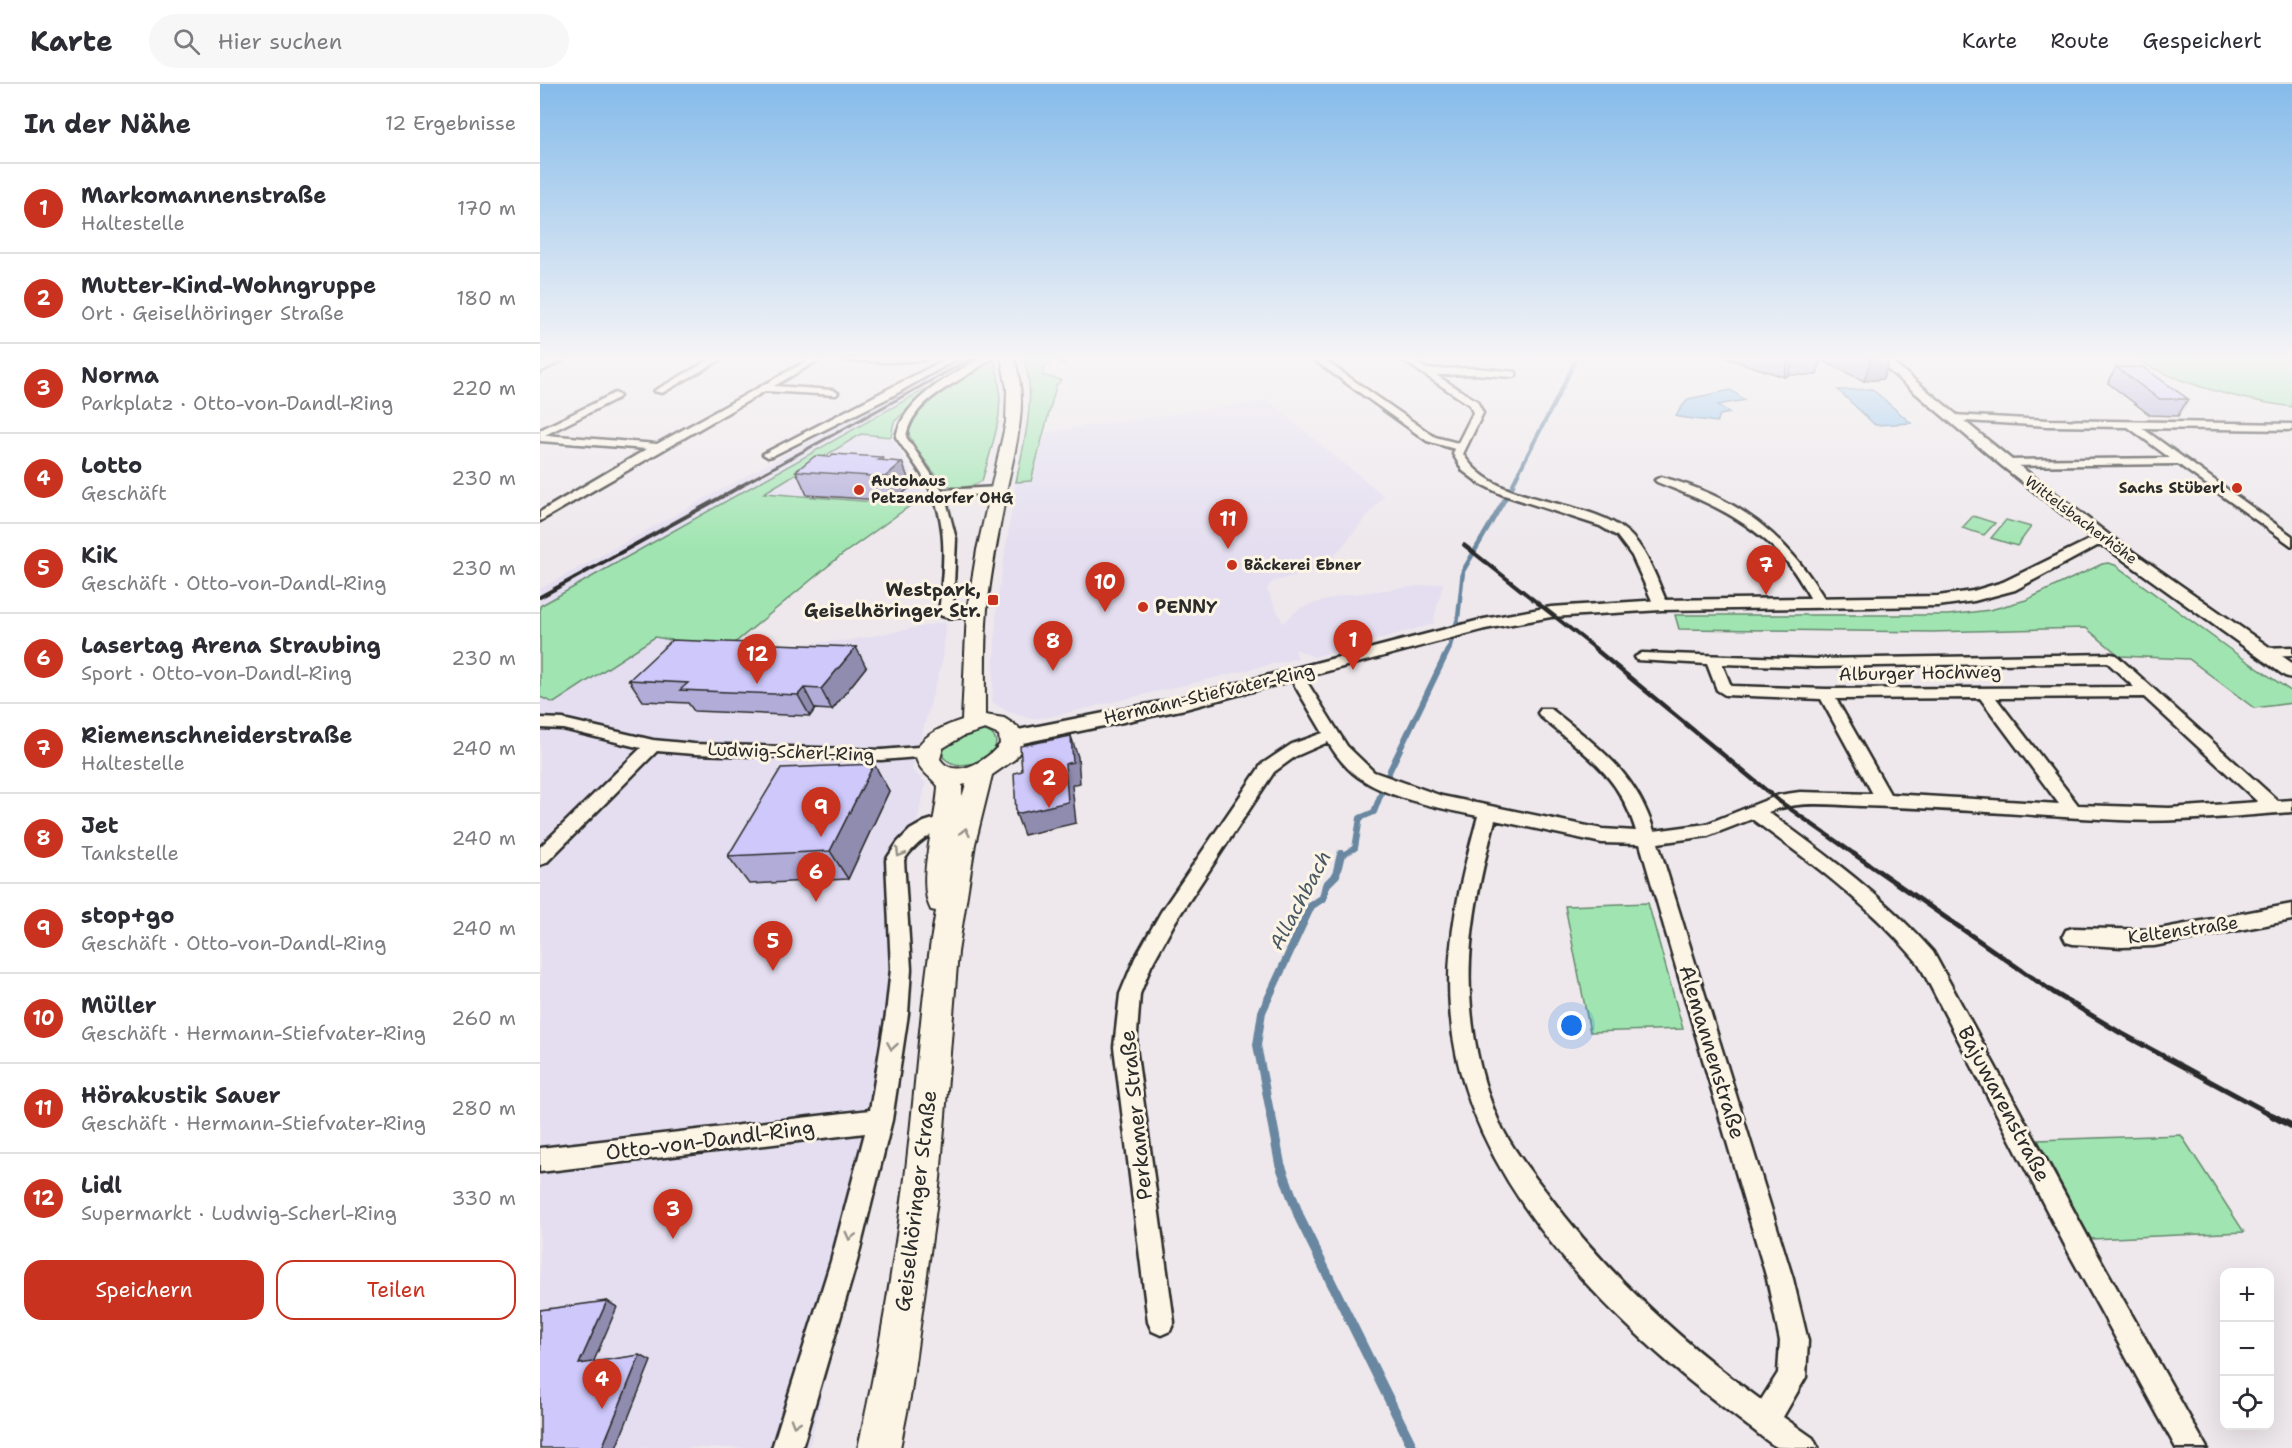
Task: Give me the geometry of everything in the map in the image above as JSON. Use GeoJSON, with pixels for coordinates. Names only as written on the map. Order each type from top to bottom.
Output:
{"type":"FeatureCollection","features":[{"type":"Feature","properties":{"kind":"main road"},"geometry":{"type":"LineString","coordinates":[[973,723],[977,610],[998,490],[1013,421]]}},
{"type":"Feature","properties":{"kind":"main road"},"geometry":{"type":"LineString","coordinates":[[973,723],[996,723],[1004,727],[1013,738],[1008,753],[1002,760],[981,772],[954,776],[936,762],[946,734],[973,723]]}},
{"type":"Feature","properties":{"kind":"main road","name":"Geiselhöringer Straße"},"geometry":{"type":"LineString","coordinates":[[936,762],[950,785],[940,874],[943,952]]}},
{"type":"Feature","properties":{"kind":"main road","name":"Geiselhöringer Straße"},"geometry":{"type":"LineString","coordinates":[[879,1448],[891,1392],[922,1179],[943,952],[962,844],[981,772]]}},
{"type":"Feature","properties":{"kind":"street"},"geometry":{"type":"LineString","coordinates":[[540,436],[569,421]]}},
{"type":"Feature","properties":{"kind":"street"},"geometry":{"type":"LineString","coordinates":[[540,517],[704,421]]}},
{"type":"Feature","properties":{"kind":"street"},"geometry":{"type":"LineString","coordinates":[[768,454],[834,421]]}},
{"type":"Feature","properties":{"kind":"street"},"geometry":{"type":"LineString","coordinates":[[904,421],[900,429],[901,437],[938,494],[949,524],[950,556],[946,614],[977,610]]}},
{"type":"Feature","properties":{"kind":"street"},"geometry":{"type":"LineString","coordinates":[[1405,421],[1431,439],[1460,447]]}},
{"type":"Feature","properties":{"kind":"street"},"geometry":{"type":"LineString","coordinates":[[1474,421],[1460,447],[1460,459],[1470,473],[1500,489],[1598,521],[1622,533],[1629,540],[1661,605]]}},
{"type":"Feature","properties":{"kind":"street","name":"Wittelsbacherhöhe"},"geometry":{"type":"LineString","coordinates":[[1956,421],[2107,541],[2292,672]]}},
{"type":"Feature","properties":{"kind":"street"},"geometry":{"type":"LineString","coordinates":[[2031,421],[2292,427]]}},
{"type":"Feature","properties":{"kind":"street"},"geometry":{"type":"LineString","coordinates":[[2130,424],[2292,542]]}},
{"type":"Feature","properties":{"kind":"street"},"geometry":{"type":"LineString","coordinates":[[540,436],[657,447]]}},
{"type":"Feature","properties":{"kind":"street"},"geometry":{"type":"LineString","coordinates":[[2007,463],[2181,461]]}},
{"type":"Feature","properties":{"kind":"street"},"geometry":{"type":"LineString","coordinates":[[1661,480],[1734,510],[1773,539],[1795,563],[1820,603]]}},
{"type":"Feature","properties":{"kind":"street"},"geometry":{"type":"LineString","coordinates":[[938,494],[998,490]]}},
{"type":"Feature","properties":{"kind":"street"},"geometry":{"type":"LineString","coordinates":[[540,504],[558,506]]}},
{"type":"Feature","properties":{"kind":"street","name":"Hermann-Stiefvater-Ring"},"geometry":{"type":"LineString","coordinates":[[1013,738],[1185,703],[1484,624],[1568,610],[1661,605],[1938,601],[1974,596],[2009,586],[2094,542],[2107,541]]}},
{"type":"Feature","properties":{"kind":"street"},"geometry":{"type":"LineString","coordinates":[[2263,652],[2292,651]]}},
{"type":"Feature","properties":{"kind":"street","name":"Alburger Hochweg"},"geometry":{"type":"LineString","coordinates":[[1642,657],[1816,663],[2110,658],[2283,807]]}},
{"type":"Feature","properties":{"kind":"street","name":"Alburger Hochweg"},"geometry":{"type":"LineString","coordinates":[[1713,660],[1725,690],[1826,694],[2147,692]]}},
{"type":"Feature","properties":{"kind":"street"},"geometry":{"type":"LineString","coordinates":[[1295,674],[1341,750],[1368,776],[1402,790],[1488,813],[1602,836],[1647,838],[1708,830],[1779,801],[1828,798],[2073,812],[2169,814],[2283,807]]}},
{"type":"Feature","properties":{"kind":"street"},"geometry":{"type":"LineString","coordinates":[[1984,692],[2073,812]]}},
{"type":"Feature","properties":{"kind":"street"},"geometry":{"type":"LineString","coordinates":[[1826,694],[1885,800]]}},
{"type":"Feature","properties":{"kind":"street","name":"Alemannenstraße"},"geometry":{"type":"LineString","coordinates":[[1546,713],[1622,781],[1633,799],[1647,838],[1780,1279],[1794,1341],[1792,1377],[1764,1421]]}},
{"type":"Feature","properties":{"kind":"street","name":"Ludwig-Scherl-Ring"},"geometry":{"type":"LineString","coordinates":[[540,723],[563,724],[653,745],[694,749],[881,755],[936,762]]}},
{"type":"Feature","properties":{"kind":"street","name":"Perkamer Straße"},"geometry":{"type":"LineString","coordinates":[[1161,1322],[1125,1047],[1130,994],[1142,964],[1168,917],[1268,768],[1284,754],[1301,745],[1332,736]]}},
{"type":"Feature","properties":{"kind":"street"},"geometry":{"type":"LineString","coordinates":[[540,858],[653,745]]}},
{"type":"Feature","properties":{"kind":"street","name":"Bajuwarenstraße"},"geometry":{"type":"LineString","coordinates":[[1755,812],[1879,906],[1902,927],[1926,958],[2080,1248],[2192,1448]]}},
{"type":"Feature","properties":{"kind":"street"},"geometry":{"type":"LineString","coordinates":[[1488,813],[1461,944],[1459,977],[1460,1006],[1466,1047],[1477,1093],[1490,1127],[1549,1218],[1578,1256],[1629,1312],[1682,1359],[1803,1448]]}},
{"type":"Feature","properties":{"kind":"street"},"geometry":{"type":"LineString","coordinates":[[787,1448],[844,1261],[880,1120],[897,1014],[901,969],[895,860],[910,839],[933,823],[946,821]]}},
{"type":"Feature","properties":{"kind":"street","name":"Keltenstraße"},"geometry":{"type":"LineString","coordinates":[[2073,936],[2121,939],[2154,938],[2292,912]]}},
{"type":"Feature","properties":{"kind":"street","name":"Otto-von-Dandl-Ring"},"geometry":{"type":"LineString","coordinates":[[540,1160],[880,1120]]}},
{"type":"Feature","properties":{"kind":"shaded area"},"geometry":{"type":"Polygon","coordinates":[[[846,421],[870,421],[540,606],[540,589],[846,421]]]}},
{"type":"Feature","properties":{"kind":"shaded area"},"geometry":{"type":"Polygon","coordinates":[[[1127,421],[1292,421],[1384,496],[1331,560],[1313,571],[1272,582],[1267,589],[1283,623],[1300,608],[1343,595],[1443,583],[1433,624],[1314,657],[1295,649],[1298,658],[1050,717],[1031,719],[1006,711],[992,702],[997,603],[1016,482],[1031,481],[1046,432],[1127,421]]]}},
{"type":"Feature","properties":{"kind":"shaded area"},"geometry":{"type":"Polygon","coordinates":[[[861,434],[891,437],[927,500],[911,505],[763,494],[861,434]]]}},
{"type":"Feature","properties":{"kind":"shaded area"},"geometry":{"type":"Polygon","coordinates":[[[945,622],[943,658],[912,770],[926,783],[905,876],[908,998],[879,1161],[809,1448],[540,1448],[540,697],[554,703],[655,637],[726,650],[851,640],[945,622]]]}},
{"type":"Feature","properties":{"kind":"green space"},"geometry":{"type":"Polygon","coordinates":[[[869,421],[895,421],[891,437],[861,434],[764,493],[911,505],[839,557],[726,650],[655,637],[554,703],[540,697],[540,606],[869,421]]]}},
{"type":"Feature","properties":{"kind":"green space"},"geometry":{"type":"Polygon","coordinates":[[[913,421],[998,421],[982,481],[964,488],[951,487],[943,482],[911,439],[910,427],[913,421]]]}},
{"type":"Feature","properties":{"kind":"green space"},"geometry":{"type":"Polygon","coordinates":[[[1028,421],[1047,421],[1031,481],[1016,482],[1028,421]]]}},
{"type":"Feature","properties":{"kind":"green space"},"geometry":{"type":"Polygon","coordinates":[[[1973,516],[1995,523],[1984,535],[1962,528],[1973,516]]]}},
{"type":"Feature","properties":{"kind":"green space"},"geometry":{"type":"Polygon","coordinates":[[[2006,520],[2031,527],[2017,546],[1991,538],[2006,520]]]}},
{"type":"Feature","properties":{"kind":"green space"},"geometry":{"type":"Polygon","coordinates":[[[2108,563],[2115,565],[2292,692],[2292,703],[2254,708],[2189,659],[2120,656],[2086,628],[1932,632],[1679,629],[1675,615],[1948,615],[1990,610],[2026,600],[2108,563]]]}},
{"type":"Feature","properties":{"kind":"green space"},"geometry":{"type":"Polygon","coordinates":[[[981,730],[992,735],[996,741],[994,749],[987,756],[966,765],[954,764],[944,758],[942,753],[953,739],[981,730]]]}},
{"type":"Feature","properties":{"kind":"green space"},"geometry":{"type":"Polygon","coordinates":[[[1648,903],[1683,1029],[1590,1032],[1565,906],[1648,903]]]}},
{"type":"Feature","properties":{"kind":"green space"},"geometry":{"type":"Polygon","coordinates":[[[2181,1135],[2244,1232],[2091,1239],[2038,1140],[2181,1135]]]}},
{"type":"Feature","properties":{"kind":"water"},"geometry":{"type":"Polygon","coordinates":[[[1870,421],[1908,421],[1911,423],[1875,425],[1870,421]]]}},
{"type":"Feature","properties":{"kind":"building"},"geometry":{"type":"Polygon","coordinates":[[[833,454],[882,457],[878,460],[902,462],[885,477],[796,471],[815,456],[830,457],[833,454]]]}},
{"type":"Feature","properties":{"kind":"building"},"geometry":{"type":"Polygon","coordinates":[[[672,640],[856,647],[821,689],[804,688],[798,695],[680,690],[688,683],[629,680],[672,640]]]}},
{"type":"Feature","properties":{"kind":"building"},"geometry":{"type":"Polygon","coordinates":[[[1071,736],[1073,762],[1065,764],[1068,802],[1016,814],[1014,773],[1022,771],[1020,746],[1071,736]]]}},
{"type":"Feature","properties":{"kind":"building"},"geometry":{"type":"Polygon","coordinates":[[[874,764],[830,851],[728,856],[781,768],[874,764]]]}},
{"type":"Feature","properties":{"kind":"building"},"geometry":{"type":"Polygon","coordinates":[[[607,1301],[579,1364],[640,1355],[602,1448],[540,1448],[540,1310],[607,1301]]]}},
{"type":"Feature","properties":{"kind":"waterway","name":"Allachbach"},"geometry":{"type":"LineString","coordinates":[[1512,486],[1545,421]]}},
{"type":"Feature","properties":{"kind":"waterway","name":"Allachbach"},"geometry":{"type":"LineString","coordinates":[[1449,649],[1458,618],[1463,571],[1513,485]]}},
{"type":"Feature","properties":{"kind":"waterway","name":"Allachbach"},"geometry":{"type":"LineString","coordinates":[[1341,856],[1355,848],[1360,818],[1374,812],[1390,770],[1449,648]]}},
{"type":"Feature","properties":{"kind":"waterway","name":"Allachbach"},"geometry":{"type":"LineString","coordinates":[[1271,1117],[1257,1045],[1262,1012],[1311,906],[1323,898],[1326,885],[1336,875],[1341,854]]}},
{"type":"Feature","properties":{"kind":"waterway","name":"Allachbach"},"geometry":{"type":"LineString","coordinates":[[1271,1116],[1280,1164],[1300,1219],[1413,1448]]}},
{"type":"Feature","properties":{"kind":"railway"},"geometry":{"type":"LineString","coordinates":[[740,486],[859,421]]}},
{"type":"Feature","properties":{"kind":"railway"},"geometry":{"type":"LineString","coordinates":[[540,597],[743,485]]}},
{"type":"Feature","properties":{"kind":"railway"},"geometry":{"type":"LineString","coordinates":[[1464,545],[1596,649]]}},
{"type":"Feature","properties":{"kind":"railway"},"geometry":{"type":"LineString","coordinates":[[1594,648],[1779,801],[1857,856]]}},
{"type":"Feature","properties":{"kind":"railway"},"geometry":{"type":"LineString","coordinates":[[1854,854],[2053,992],[2119,1032],[2276,1117]]}},
{"type":"Feature","properties":{"kind":"railway"},"geometry":{"type":"LineString","coordinates":[[2273,1116],[2292,1126]]}},
{"type":"Feature","properties":{"kind":"place","name":"Sachs Stüberl"},"geometry":{"type":"Point","coordinates":[2237,488]}},
{"type":"Feature","properties":{"kind":"place","name":"Autohaus Petzendorfer OHG"},"geometry":{"type":"Point","coordinates":[859,490]}},
{"type":"Feature","properties":{"kind":"place","name":"Hörakustik Sauer"},"geometry":{"type":"Point","coordinates":[1228,549]}},
{"type":"Feature","properties":{"kind":"place","name":"Bäckerei Ebner"},"geometry":{"type":"Point","coordinates":[1232,565]}},
{"type":"Feature","properties":{"kind":"place","name":"Riemenschneiderstraße"},"geometry":{"type":"Point","coordinates":[1766,595]}},
{"type":"Feature","properties":{"kind":"place","name":"Westpark, Geiselhöringer Str."},"geometry":{"type":"Point","coordinates":[993,600]}},
{"type":"Feature","properties":{"kind":"place","name":"PENNY"},"geometry":{"type":"Point","coordinates":[1143,607]}},
{"type":"Feature","properties":{"kind":"place","name":"Müller"},"geometry":{"type":"Point","coordinates":[1105,612]}},
{"type":"Feature","properties":{"kind":"place","name":"Markomannenstraße"},"geometry":{"type":"Point","coordinates":[1353,670]}},
{"type":"Feature","properties":{"kind":"place","name":"Jet"},"geometry":{"type":"Point","coordinates":[1053,671]}},
{"type":"Feature","properties":{"kind":"place","name":"Lidl"},"geometry":{"type":"Point","coordinates":[757,684]}},
{"type":"Feature","properties":{"kind":"place","name":"Mutter-Kind-Wohngruppe"},"geometry":{"type":"Point","coordinates":[1049,808]}},
{"type":"Feature","properties":{"kind":"place","name":"stop+go"},"geometry":{"type":"Point","coordinates":[821,837]}},
{"type":"Feature","properties":{"kind":"place","name":"Lasertag Arena Straubing"},"geometry":{"type":"Point","coordinates":[816,902]}},
{"type":"Feature","properties":{"kind":"place","name":"KiK"},"geometry":{"type":"Point","coordinates":[773,971]}},
{"type":"Feature","properties":{"kind":"place","name":"Norma"},"geometry":{"type":"Point","coordinates":[673,1239]}},
{"type":"Feature","properties":{"kind":"place","name":"Lotto"},"geometry":{"type":"Point","coordinates":[602,1409]}}]}
